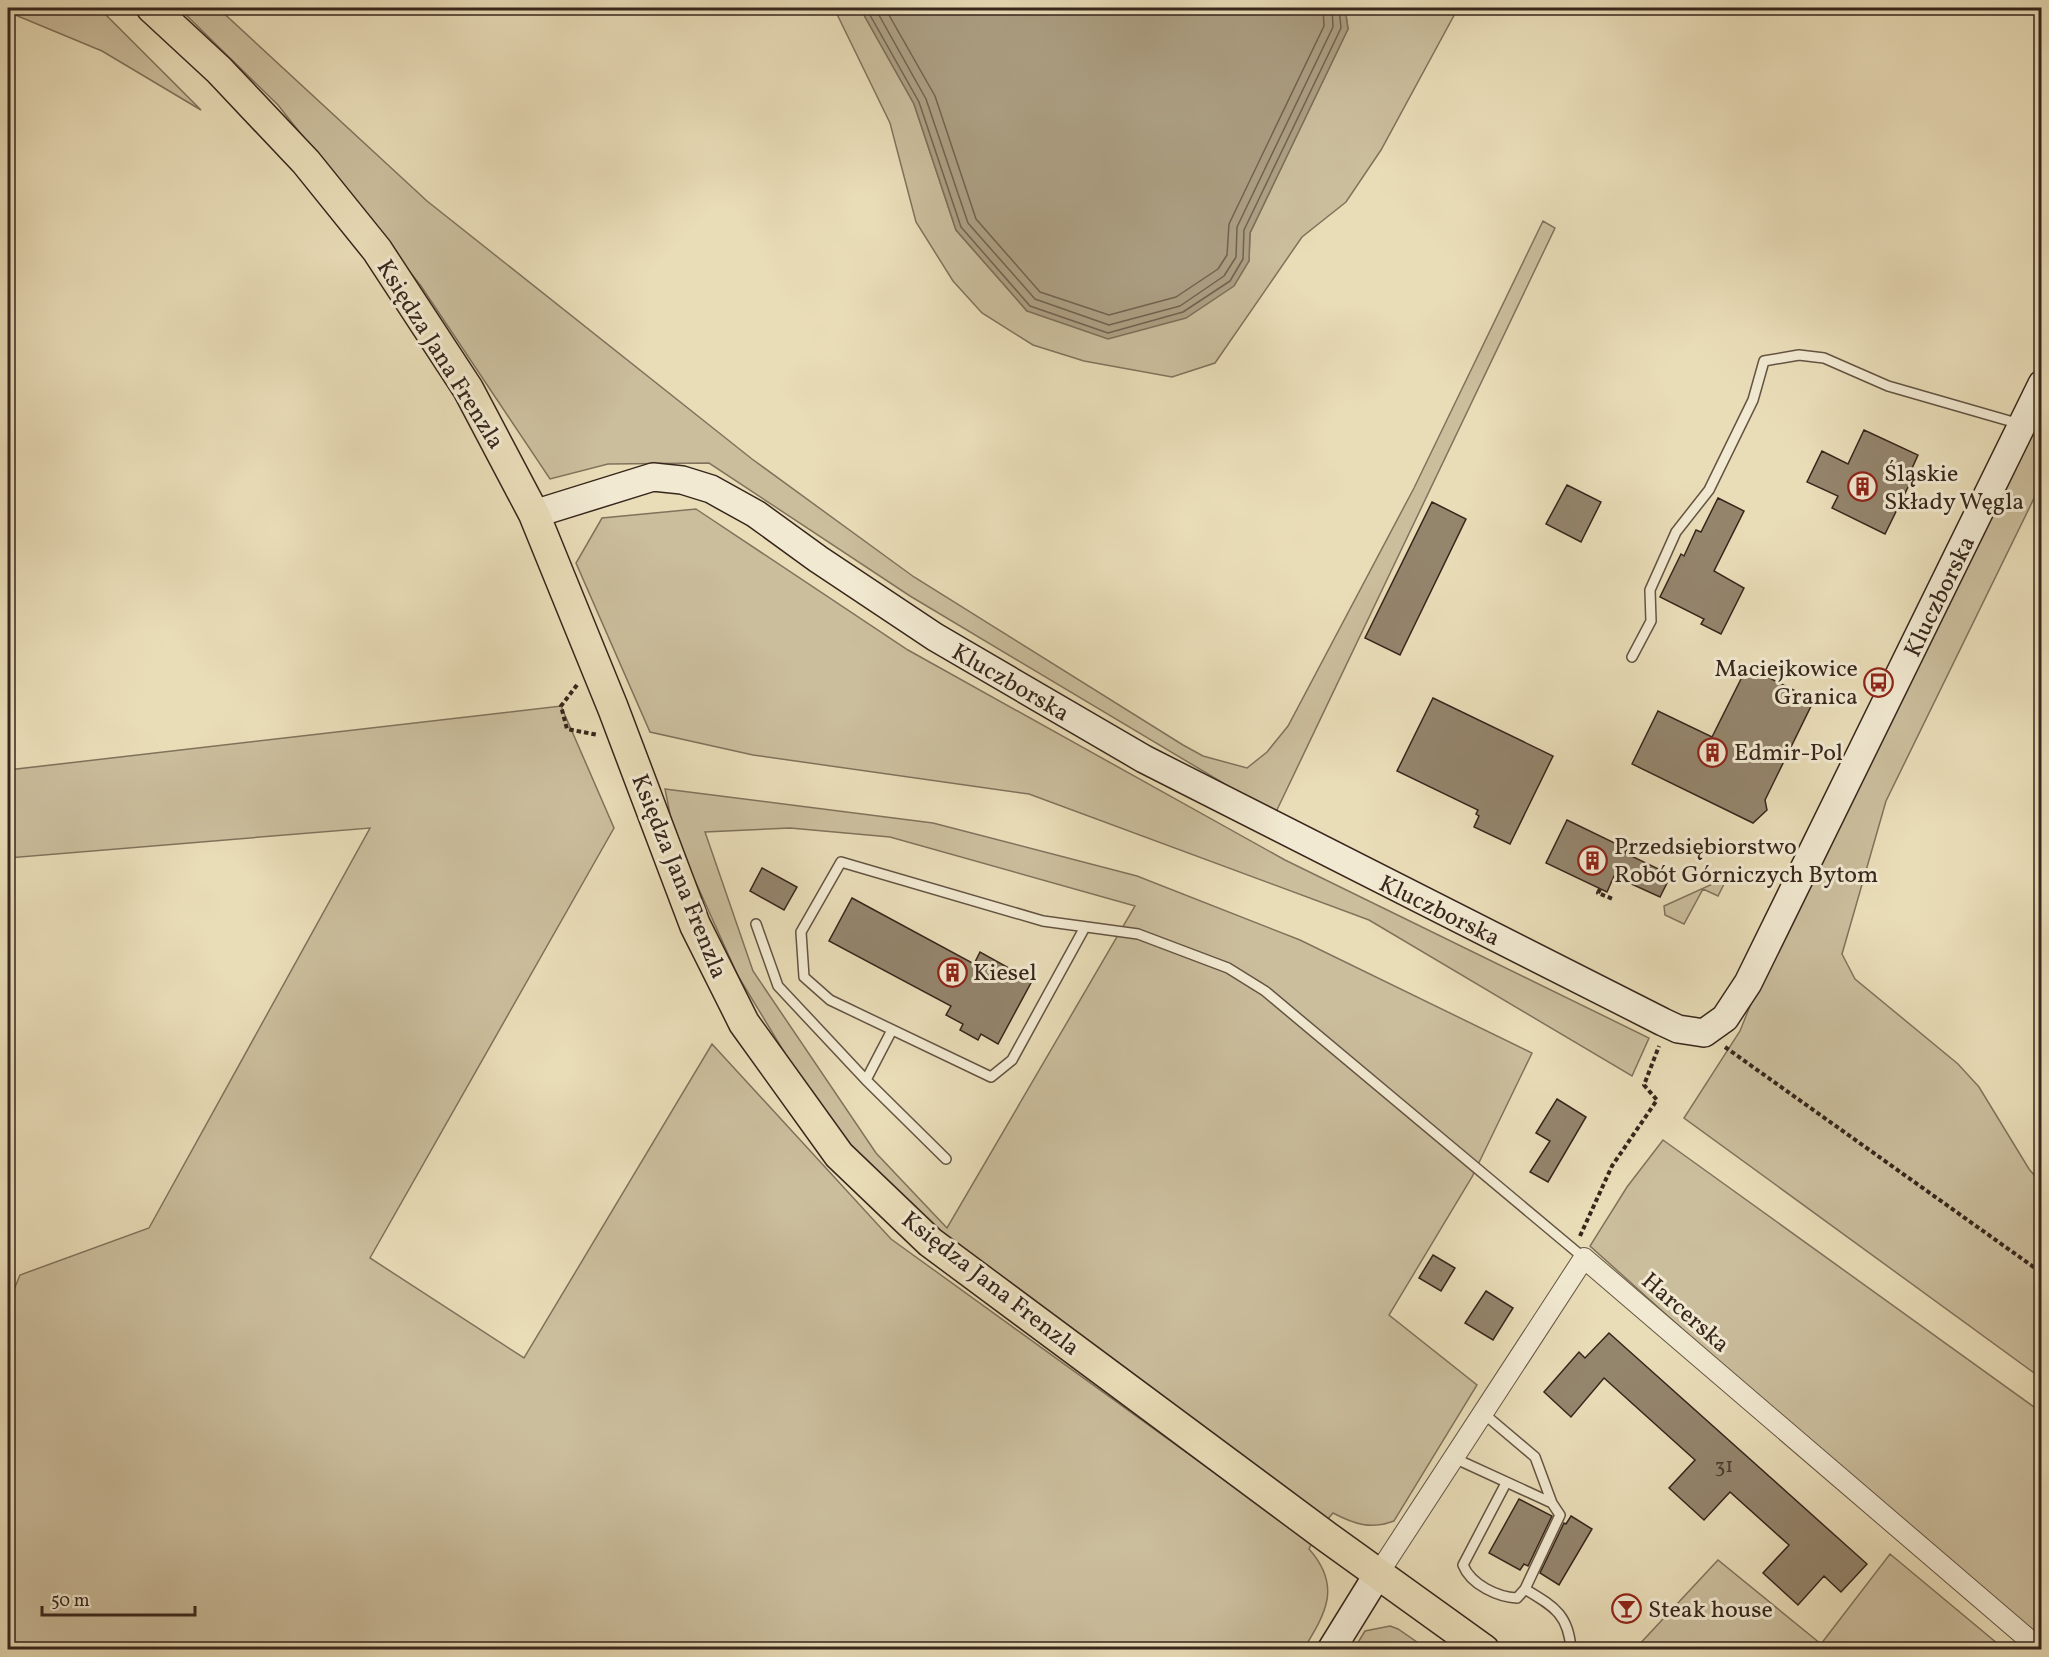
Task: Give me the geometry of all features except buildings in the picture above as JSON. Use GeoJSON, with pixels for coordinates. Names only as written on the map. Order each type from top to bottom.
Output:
{"type":"FeatureCollection","features":[{"type":"Feature","properties":{"kind":"main road","name":"Księdza Jana Frenzla"},"geometry":{"type":"LineString","coordinates":[[152,8],[219,70],[306,162],[377,250],[468,389],[534,514],[613,708],[695,925],[744,1023],[839,1155],[930,1242],[1484,1650]]}},
{"type":"Feature","properties":{"kind":"street","name":"Kluczborska"},"geometry":{"type":"LineString","coordinates":[[534,514],[653,477],[682,480],[711,489],[748,509],[935,637],[1144,759],[1677,1029],[1704,1033],[1725,1018],[1748,983],[2042,384]]}},
{"type":"Feature","properties":{"kind":"street"},"geometry":{"type":"LineString","coordinates":[[1331,1650],[1483,1413],[1579,1253]]}},
{"type":"Feature","properties":{"kind":"street","name":"Harcerska"},"geometry":{"type":"LineString","coordinates":[[1579,1253],[2041,1650]]}},
{"type":"Feature","properties":{"kind":"lane"},"geometry":{"type":"LineString","coordinates":[[1632,657],[1651,621],[1650,590],[1676,532],[1709,490],[1754,400],[1764,361],[1799,355],[1824,358],[1888,386],[1931,400],[1999,416],[2030,412]]}},
{"type":"Feature","properties":{"kind":"lane"},"geometry":{"type":"LineString","coordinates":[[1085,927],[1012,1060],[991,1077],[830,1000],[804,977],[801,932],[841,862],[1042,921],[1138,934],[1228,968],[1264,991],[1579,1253]]}},
{"type":"Feature","properties":{"kind":"lane"},"geometry":{"type":"LineString","coordinates":[[756,924],[778,986],[866,1080],[946,1159]]}},
{"type":"Feature","properties":{"kind":"lane"},"geometry":{"type":"LineString","coordinates":[[866,1080],[892,1030]]}},
{"type":"Feature","properties":{"kind":"lane"},"geometry":{"type":"LineString","coordinates":[[1483,1413],[1535,1457],[1552,1503],[1560,1515],[1526,1589],[1518,1598],[1501,1597],[1467,1575],[1463,1565],[1506,1483]]}},
{"type":"Feature","properties":{"kind":"lane"},"geometry":{"type":"LineString","coordinates":[[1454,1458],[1552,1503]]}},
{"type":"Feature","properties":{"kind":"lane"},"geometry":{"type":"LineString","coordinates":[[1526,1589],[1559,1610],[1570,1636],[1570,1650]]}},
{"type":"Feature","properties":{"kind":"path"},"geometry":{"type":"LineString","coordinates":[[583,677],[561,706],[567,729],[599,736]]}},
{"type":"Feature","properties":{"kind":"path"},"geometry":{"type":"LineString","coordinates":[[1600,888],[1598,893],[1613,899]]}},
{"type":"Feature","properties":{"kind":"path"},"geometry":{"type":"LineString","coordinates":[[1704,1033],[2042,1273]]}},
{"type":"Feature","properties":{"kind":"path"},"geometry":{"type":"LineString","coordinates":[[1579,1253],[1612,1166],[1657,1100],[1644,1085],[1660,1045],[1666,1048]]}},
{"type":"Feature","properties":{"kind":"path"},"geometry":{"type":"LineString","coordinates":[[8,1643],[93,1650]]}},
{"type":"Feature","properties":{"kind":"shaded area"},"geometry":{"type":"Polygon","coordinates":[[[8,8],[99,8],[201,110],[102,51],[8,12],[8,8]]]}},
{"type":"Feature","properties":{"kind":"shaded area"},"geometry":{"type":"Polygon","coordinates":[[[179,8],[218,8],[427,201],[752,459],[914,577],[1183,745],[1203,756],[1247,768],[1267,752],[1288,726],[1414,488],[1543,221],[1555,228],[1275,814],[910,596],[709,463],[608,464],[550,479],[421,286],[278,105],[179,8]]]}},
{"type":"Feature","properties":{"kind":"shaded area"},"geometry":{"type":"Polygon","coordinates":[[[834,8],[860,8],[914,104],[956,230],[1027,311],[1249,261],[1250,233],[1348,29],[1345,8],[1458,8],[1381,150],[1346,202],[1302,237],[1215,363],[1172,377],[1084,361],[1033,345],[982,313],[953,281],[916,222],[890,123],[834,8]]]}},
{"type":"Feature","properties":{"kind":"shaded area"},"geometry":{"type":"Polygon","coordinates":[[[2041,415],[2041,484],[1886,801],[1842,954],[1855,979],[1958,1064],[1979,1087],[2029,1169],[2041,1183],[2041,1378],[1684,1118],[1740,1031],[1758,986],[2041,415]]]}},
{"type":"Feature","properties":{"kind":"shaded area"},"geometry":{"type":"Polygon","coordinates":[[[696,509],[908,650],[1285,860],[1649,1038],[1632,1076],[1369,920],[1029,794],[753,755],[650,732],[576,563],[602,518],[696,509]]]}},
{"type":"Feature","properties":{"kind":"shaded area"},"geometry":{"type":"Polygon","coordinates":[[[561,706],[614,828],[370,1258],[524,1358],[712,1044],[891,1239],[1312,1543],[1309,1549],[1325,1575],[1328,1587],[1327,1600],[1324,1612],[1303,1650],[55,1650],[8,1643],[8,1304],[20,1275],[149,1228],[370,828],[8,858],[8,770],[561,706]]]}},
{"type":"Feature","properties":{"kind":"shaded area"},"geometry":{"type":"Polygon","coordinates":[[[665,789],[933,823],[1137,876],[1300,940],[1532,1053],[1472,1177],[1389,1315],[1477,1385],[1394,1521],[1370,1525],[1348,1520],[1333,1513],[1327,1520],[941,1235],[861,1161],[800,1078],[738,976],[674,834],[665,789]],[[790,828],[705,832],[753,971],[876,1153],[947,1228],[1135,906],[890,837],[790,828]]]}},
{"type":"Feature","properties":{"kind":"shaded area"},"geometry":{"type":"Polygon","coordinates":[[[1719,881],[1724,884],[1718,896],[1703,889],[1684,924],[1665,915],[1664,906],[1719,881]]]}},
{"type":"Feature","properties":{"kind":"shaded area"},"geometry":{"type":"Polygon","coordinates":[[[1663,1140],[2041,1412],[2041,1639],[1749,1389],[1590,1246],[1627,1187],[1663,1140]]]}},
{"type":"Feature","properties":{"kind":"shaded area"},"geometry":{"type":"Polygon","coordinates":[[[1890,1554],[2004,1649],[1635,1649],[1718,1560],[1821,1644],[1890,1554]]]}},
{"type":"Feature","properties":{"kind":"shaded area"},"geometry":{"type":"Polygon","coordinates":[[[1390,1626],[1427,1649],[1354,1649],[1365,1631],[1390,1626]]]}},
{"type":"Feature","properties":{"kind":"water"},"geometry":{"type":"Polygon","coordinates":[[[860,8],[1345,8],[1348,29],[1250,233],[1249,261],[1234,286],[1186,318],[1108,339],[1027,311],[956,230],[914,104],[860,8]]]}},
{"type":"Feature","properties":{"kind":"place","name":"Śląskie Składy Węgla"},"geometry":{"type":"Point","coordinates":[1863,487]}},
{"type":"Feature","properties":{"kind":"place","name":"Maciejkowice Granica"},"geometry":{"type":"Point","coordinates":[1879,682]}},
{"type":"Feature","properties":{"kind":"place","name":"Edmir-Pol"},"geometry":{"type":"Point","coordinates":[1713,752]}},
{"type":"Feature","properties":{"kind":"place","name":"Przedsiębiorstwo Robót Górniczych Bytom"},"geometry":{"type":"Point","coordinates":[1593,860]}},
{"type":"Feature","properties":{"kind":"place","name":"Kiesel"},"geometry":{"type":"Point","coordinates":[952,972]}},
{"type":"Feature","properties":{"kind":"place","name":"Steak house"},"geometry":{"type":"Point","coordinates":[1627,1609]}}]}
